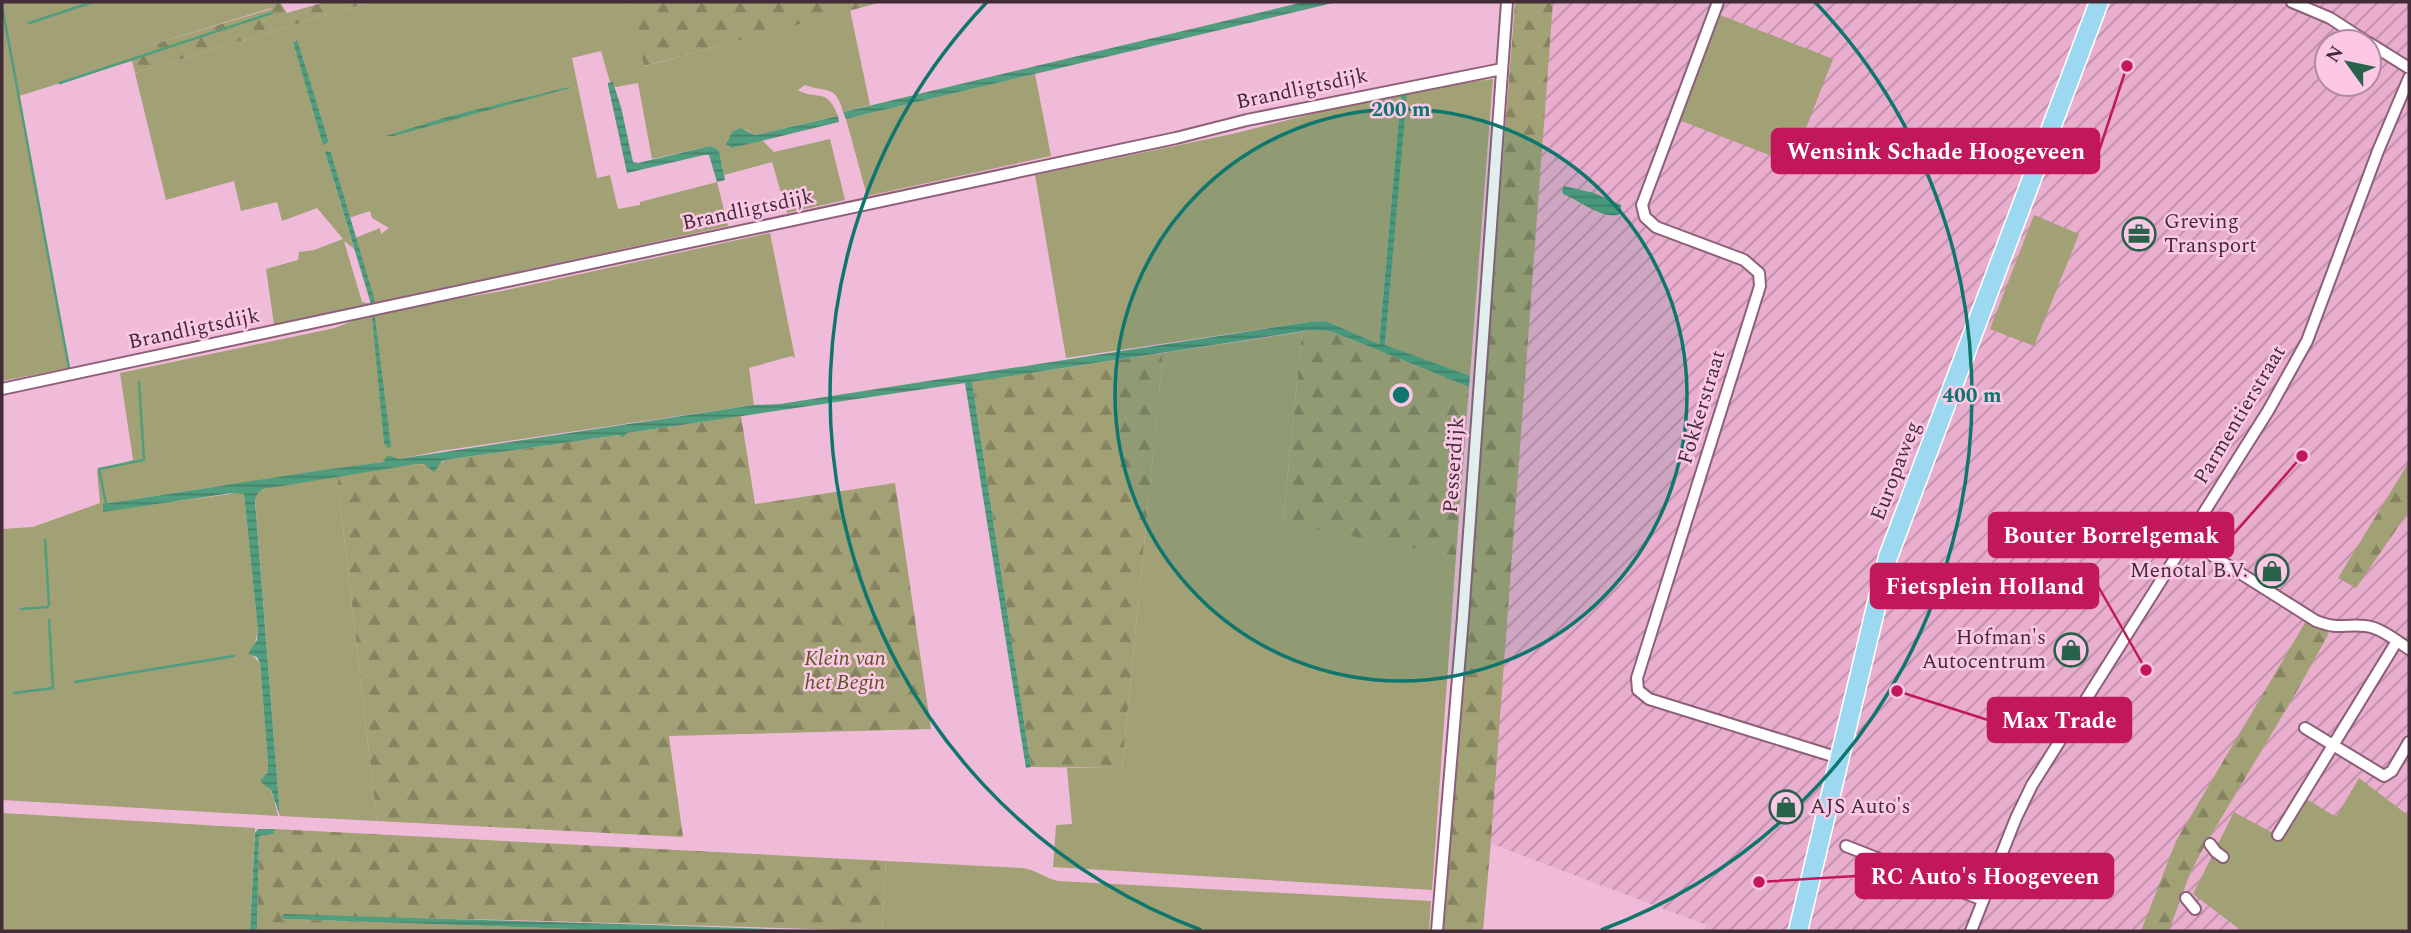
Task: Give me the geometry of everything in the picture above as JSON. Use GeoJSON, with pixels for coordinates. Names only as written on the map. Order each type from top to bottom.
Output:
{"type":"FeatureCollection","features":[{"type":"Feature","properties":{"kind":"main road","name":"Europaweg"},"geometry":{"type":"LineString","coordinates":[[1798,931],[1888,557],[2099,2]]}},
{"type":"Feature","properties":{"kind":"street","name":"Pesserdijk"},"geometry":{"type":"LineString","coordinates":[[1437,931],[1464,604],[1507,2]]}},
{"type":"Feature","properties":{"kind":"street","name":"Fokkerstraat"},"geometry":{"type":"LineString","coordinates":[[1718,2],[1642,205],[1645,217],[1656,226],[1745,260],[1759,272],[1760,286],[1637,678],[1638,690],[1649,699],[1839,758]]}},
{"type":"Feature","properties":{"kind":"street"},"geometry":{"type":"LineString","coordinates":[[2292,2],[2330,18],[2345,28]]}},
{"type":"Feature","properties":{"kind":"street"},"geometry":{"type":"LineString","coordinates":[[2383,52],[2409,68]]}},
{"type":"Feature","properties":{"kind":"street","name":"Brandligtsdijk"},"geometry":{"type":"LineString","coordinates":[[2,389],[1176,138],[1247,120],[1502,69]]}},
{"type":"Feature","properties":{"kind":"street","name":"Parmentierstraat"},"geometry":{"type":"LineString","coordinates":[[1971,931],[2032,785],[2268,411],[2307,341],[2378,151],[2409,78]]}},
{"type":"Feature","properties":{"kind":"street"},"geometry":{"type":"LineString","coordinates":[[2186,539],[2316,621],[2334,628],[2373,628],[2409,649]]}},
{"type":"Feature","properties":{"kind":"street"},"geometry":{"type":"LineString","coordinates":[[2278,835],[2397,641]]}},
{"type":"Feature","properties":{"kind":"street"},"geometry":{"type":"LineString","coordinates":[[2305,728],[2384,776],[2392,771],[2409,742]]}},
{"type":"Feature","properties":{"kind":"street"},"geometry":{"type":"LineString","coordinates":[[2210,844],[2223,857]]}},
{"type":"Feature","properties":{"kind":"street"},"geometry":{"type":"LineString","coordinates":[[1846,846],[1983,900]]}},
{"type":"Feature","properties":{"kind":"street"},"geometry":{"type":"LineString","coordinates":[[2186,898],[2195,909]]}},
{"type":"Feature","properties":{"kind":"shaded area"},"geometry":{"type":"Polygon","coordinates":[[[1304,2],[1337,2],[846,119],[843,112],[1304,2]]]}},
{"type":"Feature","properties":{"kind":"shaded area"},"geometry":{"type":"Polygon","coordinates":[[[1553,2],[2409,2],[2409,931],[1705,931],[1706,925],[1490,843],[1553,2]]]}},
{"type":"Feature","properties":{"kind":"shaded area"},"geometry":{"type":"Polygon","coordinates":[[[297,40],[329,142],[323,145],[293,42],[297,40]]]}},
{"type":"Feature","properties":{"kind":"shaded area"},"geometry":{"type":"Polygon","coordinates":[[[613,82],[633,162],[710,146],[719,150],[725,180],[717,182],[709,155],[627,173],[608,85],[613,82]]]}},
{"type":"Feature","properties":{"kind":"shaded area"},"geometry":{"type":"Polygon","coordinates":[[[569,87],[393,136],[386,136],[447,117],[569,87]]]}},
{"type":"Feature","properties":{"kind":"shaded area"},"geometry":{"type":"Polygon","coordinates":[[[1407,92],[1385,345],[1470,376],[1469,387],[1329,331],[1311,330],[972,382],[1031,767],[1026,768],[965,383],[627,433],[623,438],[619,435],[445,460],[434,472],[424,464],[417,464],[263,489],[256,497],[255,506],[280,816],[271,790],[260,781],[268,772],[268,763],[260,663],[257,657],[248,654],[257,640],[258,631],[244,494],[232,493],[103,512],[103,504],[383,462],[388,455],[398,459],[754,405],[780,404],[1309,322],[1326,321],[1379,344],[1401,94],[1407,92]]]}},
{"type":"Feature","properties":{"kind":"shaded area"},"geometry":{"type":"Polygon","coordinates":[[[838,116],[839,122],[732,148],[726,144],[733,131],[741,128],[755,135],[838,116]]]}},
{"type":"Feature","properties":{"kind":"shaded area"},"geometry":{"type":"Polygon","coordinates":[[[325,152],[331,153],[375,301],[371,304],[325,152]]]}},
{"type":"Feature","properties":{"kind":"shaded area"},"geometry":{"type":"Polygon","coordinates":[[[1564,186],[1594,193],[1621,205],[1621,212],[1611,215],[1597,212],[1563,194],[1564,186]]]}},
{"type":"Feature","properties":{"kind":"shaded area"},"geometry":{"type":"Polygon","coordinates":[[[372,316],[375,317],[391,447],[388,448],[384,443],[372,316]]]}},
{"type":"Feature","properties":{"kind":"shaded area"},"geometry":{"type":"Polygon","coordinates":[[[258,829],[275,829],[274,834],[259,836],[257,931],[250,931],[255,833],[258,829]]]}},
{"type":"Feature","properties":{"kind":"shaded area"},"geometry":{"type":"Polygon","coordinates":[[[284,914],[825,931],[632,931],[284,919],[284,914]]]}},
{"type":"Feature","properties":{"kind":"green space"},"geometry":{"type":"Polygon","coordinates":[[[2,2],[269,2],[271,8],[116,56],[118,65],[19,96],[69,368],[2,381],[2,2]]]}},
{"type":"Feature","properties":{"kind":"green space"},"geometry":{"type":"Polygon","coordinates":[[[269,2],[280,2],[287,13],[325,2],[370,2],[135,73],[132,61],[118,65],[115,56],[271,9],[269,2]]]}},
{"type":"Feature","properties":{"kind":"green space"},"geometry":{"type":"Polygon","coordinates":[[[370,2],[630,2],[645,66],[850,10],[870,105],[843,112],[833,93],[805,85],[798,90],[825,97],[838,116],[755,135],[745,129],[733,148],[762,140],[774,152],[830,139],[845,200],[787,213],[772,162],[724,175],[719,150],[710,146],[652,159],[638,83],[616,87],[610,82],[601,51],[572,58],[597,178],[610,175],[618,209],[717,182],[728,226],[371,304],[274,325],[266,269],[298,260],[299,252],[314,250],[343,239],[317,208],[282,221],[277,202],[241,211],[234,181],[166,200],[135,73],[370,2]],[[296,40],[293,42],[324,145],[329,141],[296,40]],[[325,152],[354,249],[344,241],[362,302],[371,304],[355,238],[380,228],[381,234],[389,228],[372,218],[370,211],[349,218],[331,153],[325,152]]]}},
{"type":"Feature","properties":{"kind":"green space"},"geometry":{"type":"Polygon","coordinates":[[[630,2],[882,2],[644,66],[630,2]]]}},
{"type":"Feature","properties":{"kind":"green space"},"geometry":{"type":"Polygon","coordinates":[[[1515,2],[1553,2],[1490,852],[1483,931],[1443,931],[1515,2]]]}},
{"type":"Feature","properties":{"kind":"green space"},"geometry":{"type":"Polygon","coordinates":[[[1720,15],[1833,59],[1792,164],[1679,120],[1720,15]]]}},
{"type":"Feature","properties":{"kind":"green space"},"geometry":{"type":"Polygon","coordinates":[[[1035,74],[1051,156],[867,196],[846,119],[1035,74]]]}},
{"type":"Feature","properties":{"kind":"green space"},"geometry":{"type":"Polygon","coordinates":[[[1493,79],[1470,376],[1385,346],[1406,93],[1401,94],[1379,344],[1326,321],[1066,358],[1035,175],[1232,134],[1407,90],[1493,79]]]}},
{"type":"Feature","properties":{"kind":"green space"},"geometry":{"type":"Polygon","coordinates":[[[2034,215],[2079,234],[2034,346],[1990,329],[2034,215]]]}},
{"type":"Feature","properties":{"kind":"green space"},"geometry":{"type":"Polygon","coordinates":[[[770,233],[795,358],[792,356],[749,368],[754,405],[243,483],[258,631],[252,655],[260,663],[268,763],[265,777],[278,816],[2,800],[2,529],[33,527],[100,503],[97,470],[133,460],[120,373],[335,328],[372,313],[502,291],[770,233]],[[231,484],[103,504],[103,511],[231,494],[231,484]]]}},
{"type":"Feature","properties":{"kind":"green space"},"geometry":{"type":"Polygon","coordinates":[[[1329,331],[1469,387],[1456,556],[1283,523],[1302,332],[1329,331]]]}},
{"type":"Feature","properties":{"kind":"green space"},"geometry":{"type":"Polygon","coordinates":[[[1302,332],[1283,522],[1456,556],[1432,890],[1053,867],[1056,825],[1072,824],[1067,768],[1122,768],[1163,353],[1302,332]]]}},
{"type":"Feature","properties":{"kind":"green space"},"geometry":{"type":"Polygon","coordinates":[[[1163,353],[1122,768],[1031,767],[972,382],[1163,353]]]}},
{"type":"Feature","properties":{"kind":"green space","name":"Klein van het Begin"},"geometry":{"type":"Polygon","coordinates":[[[741,416],[755,504],[895,483],[931,729],[669,736],[683,837],[377,821],[337,476],[417,464],[438,465],[445,460],[619,435],[623,438],[627,433],[741,416]]]}},
{"type":"Feature","properties":{"kind":"green space"},"geometry":{"type":"Polygon","coordinates":[[[2409,462],[2409,511],[2356,588],[2338,578],[2409,462]]]}},
{"type":"Feature","properties":{"kind":"green space"},"geometry":{"type":"Polygon","coordinates":[[[337,476],[377,821],[280,816],[255,498],[263,489],[337,476]]]}},
{"type":"Feature","properties":{"kind":"green space"},"geometry":{"type":"Polygon","coordinates":[[[2306,621],[2329,633],[2201,852],[2189,876],[2169,931],[2141,931],[2176,841],[2306,621]]]}},
{"type":"Feature","properties":{"kind":"green space"},"geometry":{"type":"Polygon","coordinates":[[[2359,778],[2409,816],[2409,931],[2242,931],[2193,894],[2234,812],[2280,837],[2303,797],[2336,817],[2359,778]]]}},
{"type":"Feature","properties":{"kind":"green space"},"geometry":{"type":"Polygon","coordinates":[[[2,813],[255,828],[250,931],[2,931],[2,813]]]}},
{"type":"Feature","properties":{"kind":"green space"},"geometry":{"type":"Polygon","coordinates":[[[275,829],[886,861],[882,931],[282,916],[284,919],[632,931],[257,931],[259,836],[274,834],[275,829]]]}},
{"type":"Feature","properties":{"kind":"green space"},"geometry":{"type":"Polygon","coordinates":[[[886,861],[1023,868],[1058,881],[1431,901],[1429,931],[882,931],[886,861]]]}},
{"type":"Feature","properties":{"kind":"waterway"},"geometry":{"type":"LineString","coordinates":[[29,23],[93,2]]}},
{"type":"Feature","properties":{"kind":"waterway"},"geometry":{"type":"LineString","coordinates":[[2,6],[69,368]]}},
{"type":"Feature","properties":{"kind":"waterway"},"geometry":{"type":"LineString","coordinates":[[60,83],[272,13]]}},
{"type":"Feature","properties":{"kind":"waterway"},"geometry":{"type":"LineString","coordinates":[[106,504],[99,469],[144,460],[139,382]]}},
{"type":"Feature","properties":{"kind":"waterway"},"geometry":{"type":"LineString","coordinates":[[21,609],[49,605],[45,540]]}},
{"type":"Feature","properties":{"kind":"waterway"},"geometry":{"type":"LineString","coordinates":[[14,693],[53,688],[49,620]]}},
{"type":"Feature","properties":{"kind":"waterway"},"geometry":{"type":"LineString","coordinates":[[75,682],[234,656]]}},
{"type":"Feature","properties":{"kind":"place","name":"Wensink Schade Hoogeveen"},"geometry":{"type":"Point","coordinates":[2127,66]}},
{"type":"Feature","properties":{"kind":"place","name":"Greving Transport"},"geometry":{"type":"Point","coordinates":[2139,234]}},
{"type":"Feature","properties":{"kind":"place","name":"Bouter Borrelgemak"},"geometry":{"type":"Point","coordinates":[2302,456]}},
{"type":"Feature","properties":{"kind":"place","name":"Menotal B.V."},"geometry":{"type":"Point","coordinates":[2272,571]}},
{"type":"Feature","properties":{"kind":"place","name":"Hofman's Autocentrum"},"geometry":{"type":"Point","coordinates":[2071,650]}},
{"type":"Feature","properties":{"kind":"place","name":"Fietsplein Holland"},"geometry":{"type":"Point","coordinates":[2146,670]}},
{"type":"Feature","properties":{"kind":"place","name":"Max Trade"},"geometry":{"type":"Point","coordinates":[1897,691]}},
{"type":"Feature","properties":{"kind":"place","name":"AJS Auto's"},"geometry":{"type":"Point","coordinates":[1786,807]}},
{"type":"Feature","properties":{"kind":"place","name":"RC Auto's Hoogeveen"},"geometry":{"type":"Point","coordinates":[1759,882]}}]}
